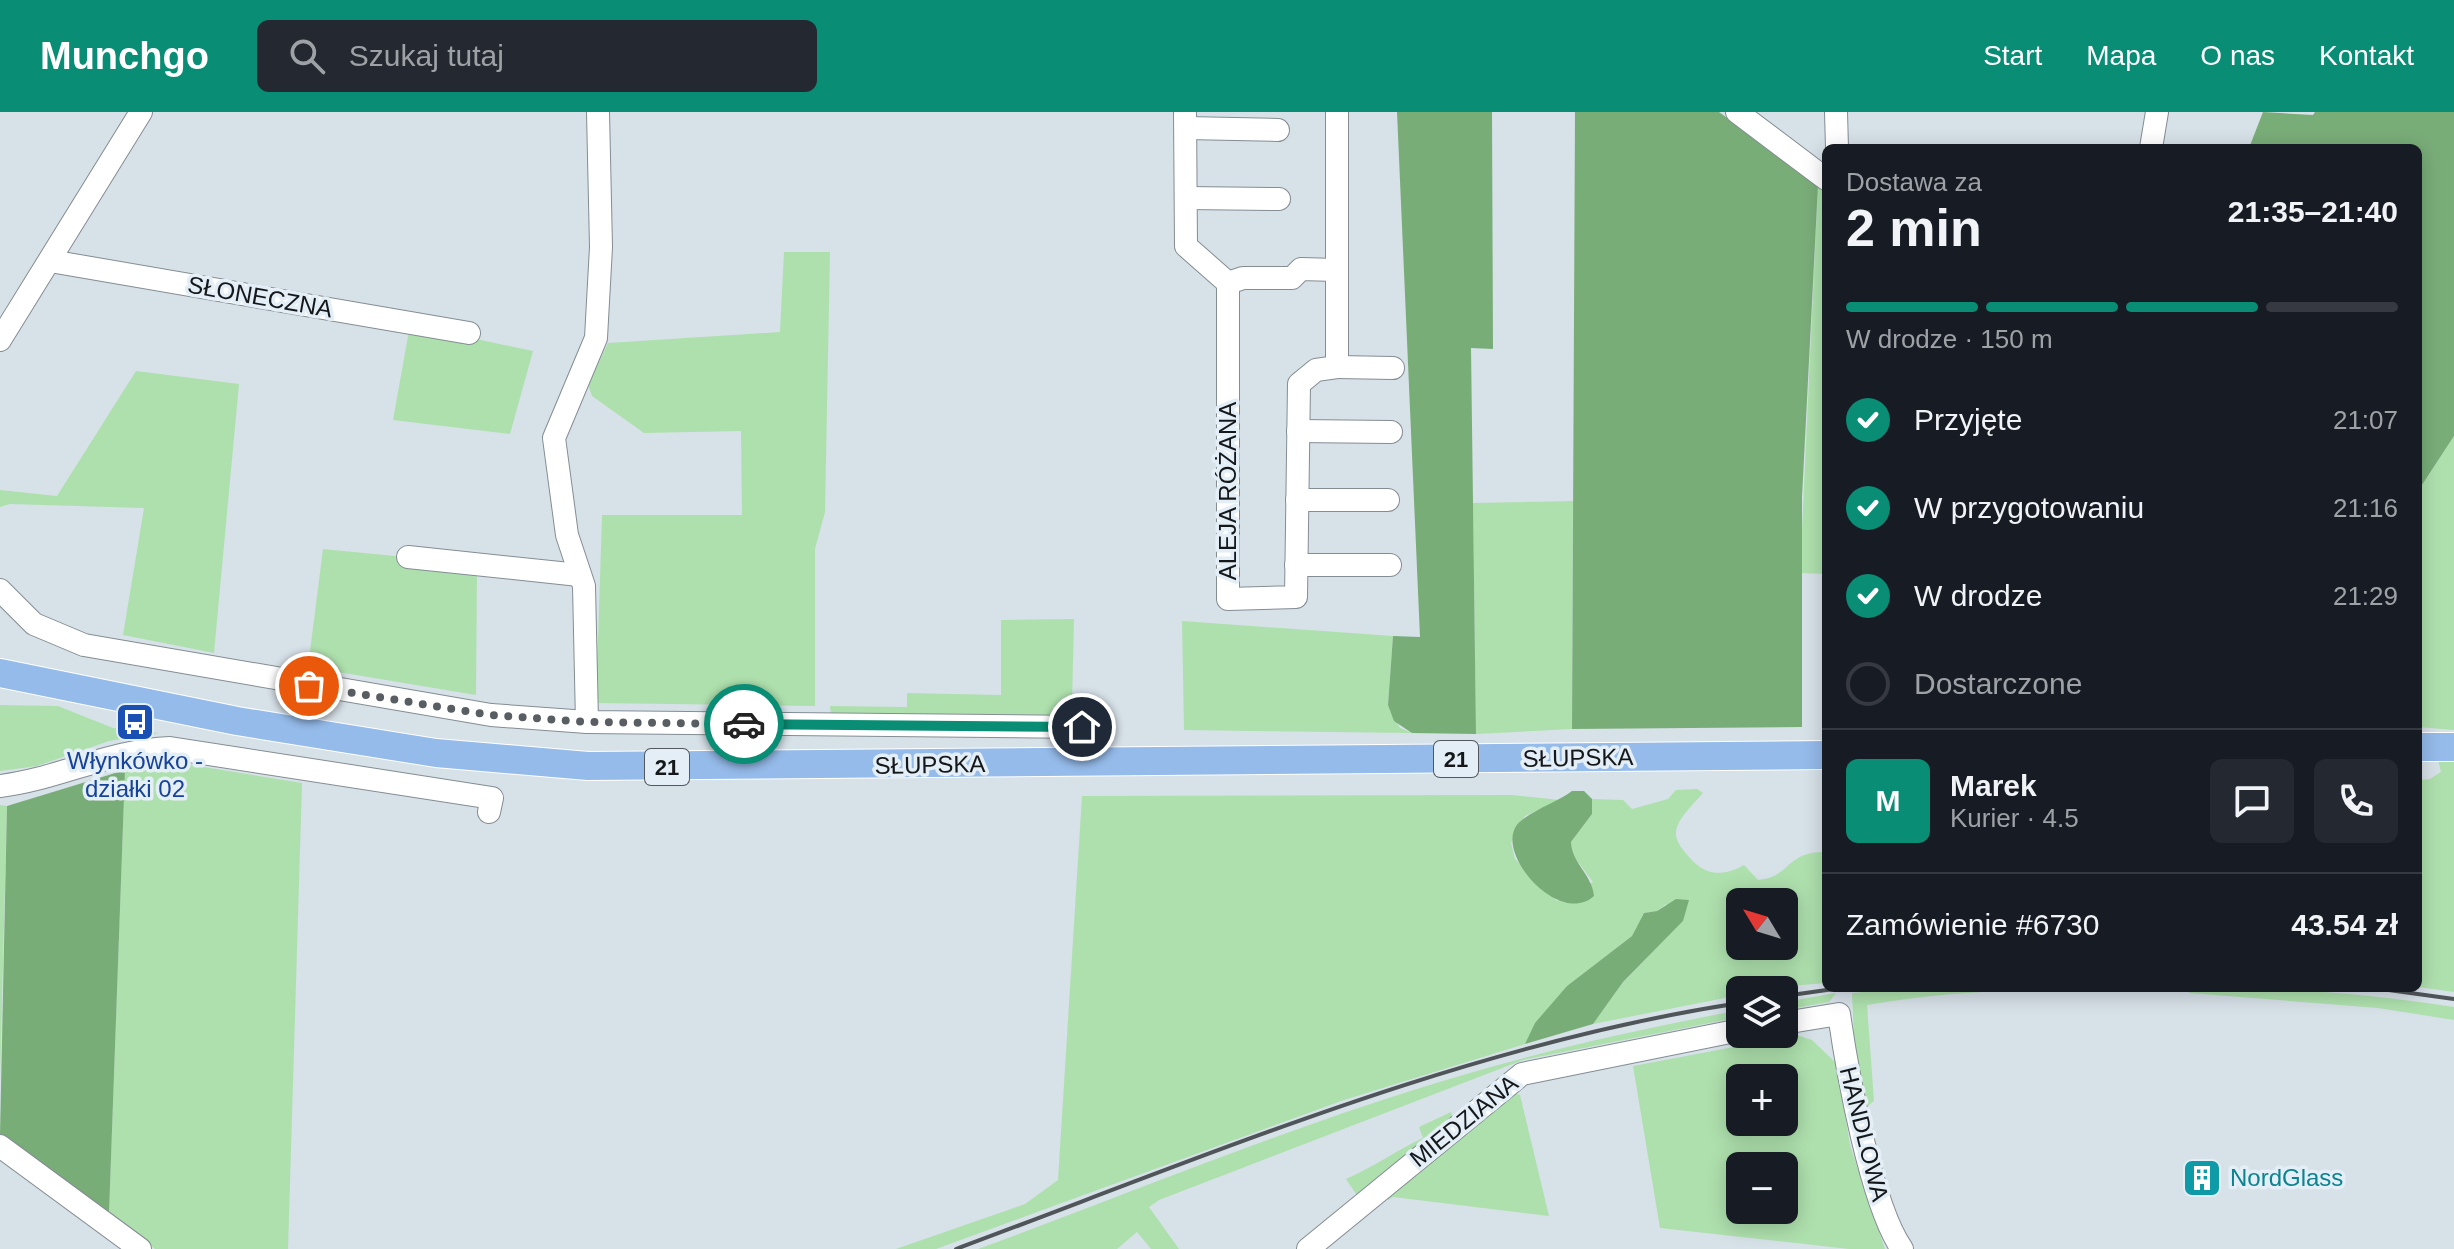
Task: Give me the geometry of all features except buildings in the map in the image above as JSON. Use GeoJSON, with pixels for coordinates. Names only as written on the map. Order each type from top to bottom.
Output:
{"type":"FeatureCollection","features":[{"type":"Feature","properties":{"kind":"main road","name":"SŁUPSKA"},"geometry":{"type":"LineString","coordinates":[[0,673],[54,686],[436,753],[588,766],[1819,755]]}},
{"type":"Feature","properties":{"kind":"main road","name":"SŁUPSKA"},"geometry":{"type":"LineString","coordinates":[[0,686],[54,686]]}},
{"type":"Feature","properties":{"kind":"main road"},"geometry":{"type":"LineString","coordinates":[[2422,747],[2454,747]]}},
{"type":"Feature","properties":{"kind":"street"},"geometry":{"type":"LineString","coordinates":[[0,340],[141,112]]}},
{"type":"Feature","properties":{"kind":"street"},"geometry":{"type":"LineString","coordinates":[[587,722],[586,603],[567,535],[554,438],[596,338],[601,247],[598,112]]}},
{"type":"Feature","properties":{"kind":"street"},"geometry":{"type":"LineString","coordinates":[[1337,112],[1337,367]]}},
{"type":"Feature","properties":{"kind":"street"},"geometry":{"type":"LineString","coordinates":[[1737,112],[1822,176]]}},
{"type":"Feature","properties":{"kind":"street"},"geometry":{"type":"LineString","coordinates":[[1836,112],[1837,144]]}},
{"type":"Feature","properties":{"kind":"street"},"geometry":{"type":"LineString","coordinates":[[2152,144],[2157,112]]}},
{"type":"Feature","properties":{"kind":"street"},"geometry":{"type":"LineString","coordinates":[[1278,130],[1186,120],[1186,246],[1228,283],[1243,278],[1292,278],[1301,269],[1336,270]]}},
{"type":"Feature","properties":{"kind":"street"},"geometry":{"type":"LineString","coordinates":[[1186,198],[1279,199]]}},
{"type":"Feature","properties":{"kind":"street","name":"SŁONECZNA"},"geometry":{"type":"LineString","coordinates":[[50,261],[469,333]]}},
{"type":"Feature","properties":{"kind":"street","name":"ALEJA RÓŻANA"},"geometry":{"type":"LineString","coordinates":[[1228,283],[1228,599],[1296,597],[1299,384],[1316,370],[1337,367],[1393,368]]}},
{"type":"Feature","properties":{"kind":"street"},"geometry":{"type":"LineString","coordinates":[[1298,431],[1391,432]]}},
{"type":"Feature","properties":{"kind":"street"},"geometry":{"type":"LineString","coordinates":[[1297,500],[1388,500]]}},
{"type":"Feature","properties":{"kind":"street"},"geometry":{"type":"LineString","coordinates":[[408,557],[579,575]]}},
{"type":"Feature","properties":{"kind":"street"},"geometry":{"type":"LineString","coordinates":[[1296,565],[1390,565]]}},
{"type":"Feature","properties":{"kind":"street"},"geometry":{"type":"LineString","coordinates":[[0,590],[34,624],[84,645],[459,711],[587,722],[1082,727]]}},
{"type":"Feature","properties":{"kind":"street"},"geometry":{"type":"LineString","coordinates":[[0,786],[39,778],[121,752],[170,748],[492,798],[489,812]]}},
{"type":"Feature","properties":{"kind":"street","name":"HANDLOWA"},"geometry":{"type":"LineString","coordinates":[[1798,1021],[1839,1014],[1845,1058],[1884,1215],[1902,1249]]}},
{"type":"Feature","properties":{"kind":"street","name":"MIEDZIANA"},"geometry":{"type":"LineString","coordinates":[[1308,1249],[1522,1074],[1726,1033]]}},
{"type":"Feature","properties":{"kind":"street"},"geometry":{"type":"LineString","coordinates":[[0,1146],[140,1249]]}},
{"type":"Feature","properties":{"kind":"green space"},"geometry":{"type":"Polygon","coordinates":[[[1397,112],[1492,112],[1493,349],[1471,348],[1476,734],[1412,733],[1394,721],[1388,705],[1393,636],[1420,637],[1397,112]]]}},
{"type":"Feature","properties":{"kind":"green space"},"geometry":{"type":"Polygon","coordinates":[[[1575,112],[1719,112],[1818,185],[1802,497],[1802,727],[1572,729],[1575,112]]]}},
{"type":"Feature","properties":{"kind":"green space"},"geometry":{"type":"Polygon","coordinates":[[[2263,112],[2313,115],[2315,112],[2454,112],[2454,436],[2422,485],[2422,144],[2251,144],[2263,112]]]}},
{"type":"Feature","properties":{"kind":"green space"},"geometry":{"type":"Polygon","coordinates":[[[1818,185],[1822,189],[1822,574],[1800,573],[1818,185]]]}},
{"type":"Feature","properties":{"kind":"green space"},"geometry":{"type":"Polygon","coordinates":[[[784,252],[830,252],[825,512],[815,549],[815,706],[596,703],[602,515],[742,515],[741,431],[644,433],[592,396],[588,385],[608,343],[780,332],[784,252]]]}},
{"type":"Feature","properties":{"kind":"green space"},"geometry":{"type":"Polygon","coordinates":[[[410,325],[533,351],[510,434],[393,420],[410,325]]]}},
{"type":"Feature","properties":{"kind":"green space"},"geometry":{"type":"Polygon","coordinates":[[[136,371],[239,384],[214,653],[123,635],[144,508],[10,504],[0,507],[0,490],[57,496],[136,371]]]}},
{"type":"Feature","properties":{"kind":"green space"},"geometry":{"type":"Polygon","coordinates":[[[2454,436],[2454,730],[2422,727],[2422,485],[2454,436]]]}},
{"type":"Feature","properties":{"kind":"green space"},"geometry":{"type":"Polygon","coordinates":[[[1573,501],[1572,729],[1476,734],[1473,503],[1573,501]]]}},
{"type":"Feature","properties":{"kind":"green space"},"geometry":{"type":"Polygon","coordinates":[[[323,549],[477,564],[476,695],[308,667],[323,549]]]}},
{"type":"Feature","properties":{"kind":"green space"},"geometry":{"type":"Polygon","coordinates":[[[1074,619],[1072,704],[1063,704],[1059,715],[831,714],[830,706],[907,707],[907,693],[1001,695],[1001,620],[1074,619]]]}},
{"type":"Feature","properties":{"kind":"green space"},"geometry":{"type":"Polygon","coordinates":[[[1182,621],[1393,636],[1388,705],[1400,728],[1412,733],[1184,730],[1182,621]]]}},
{"type":"Feature","properties":{"kind":"green space"},"geometry":{"type":"Polygon","coordinates":[[[0,705],[58,706],[113,728],[159,733],[109,741],[37,766],[0,771],[0,705]]]}},
{"type":"Feature","properties":{"kind":"green space"},"geometry":{"type":"Polygon","coordinates":[[[2454,759],[2454,992],[2422,988],[2422,780],[2441,772],[2438,760],[2454,759]]]}},
{"type":"Feature","properties":{"kind":"green space"},"geometry":{"type":"Polygon","coordinates":[[[179,763],[302,783],[288,1249],[155,1249],[109,1214],[125,770],[179,763]]]}},
{"type":"Feature","properties":{"kind":"green space"},"geometry":{"type":"Polygon","coordinates":[[[125,770],[109,1214],[0,1135],[7,806],[125,770]]]}},
{"type":"Feature","properties":{"kind":"green space"},"geometry":{"type":"Polygon","coordinates":[[[1697,789],[1703,793],[1682,818],[1676,835],[1679,844],[1695,863],[1715,873],[1744,865],[1758,880],[1769,878],[1803,856],[1822,852],[1822,983],[1798,985],[1798,976],[1726,976],[1726,998],[1593,1024],[1623,982],[1683,921],[1666,904],[1657,911],[1644,913],[1632,936],[1567,986],[1525,1044],[1344,1100],[936,1249],[896,1249],[1025,1204],[1058,1180],[1082,796],[1512,795],[1560,800],[1525,816],[1511,843],[1515,859],[1557,901],[1593,882],[1572,854],[1571,842],[1592,814],[1592,799],[1623,800],[1632,809],[1668,799],[1676,790],[1697,789]]]}},
{"type":"Feature","properties":{"kind":"green space"},"geometry":{"type":"Polygon","coordinates":[[[1572,791],[1584,791],[1592,799],[1592,814],[1571,842],[1594,896],[1580,903],[1565,902],[1550,896],[1536,885],[1524,871],[1512,841],[1519,823],[1572,791]]]}},
{"type":"Feature","properties":{"kind":"green space"},"geometry":{"type":"Polygon","coordinates":[[[0,805],[7,806],[0,1081],[0,805]]]}},
{"type":"Feature","properties":{"kind":"green space"},"geometry":{"type":"Polygon","coordinates":[[[1676,899],[1689,900],[1683,921],[1623,982],[1593,1024],[1525,1044],[1535,1023],[1567,986],[1632,936],[1644,913],[1657,911],[1676,899]]]}},
{"type":"Feature","properties":{"kind":"green space"},"geometry":{"type":"Polygon","coordinates":[[[1981,992],[1867,1005],[1874,1101],[1865,1108],[1855,1062],[1852,993],[1981,992]]]}},
{"type":"Feature","properties":{"kind":"green space"},"geometry":{"type":"Polygon","coordinates":[[[2322,992],[2387,998],[2454,1007],[2454,1020],[2378,1008],[2189,993],[2322,992]]]}},
{"type":"Feature","properties":{"kind":"green space"},"geometry":{"type":"Polygon","coordinates":[[[1836,993],[1829,1002],[1798,1008],[1798,1000],[1836,993]]]}},
{"type":"Feature","properties":{"kind":"green space"},"geometry":{"type":"Polygon","coordinates":[[[1726,1013],[1726,1020],[1523,1060],[1159,1200],[1149,1207],[1179,1249],[1151,1249],[1137,1232],[1117,1249],[978,1249],[1340,1114],[1497,1065],[1635,1031],[1726,1013]]]}},
{"type":"Feature","properties":{"kind":"green space"},"geometry":{"type":"Polygon","coordinates":[[[1798,1035],[1812,1040],[1837,1064],[1850,1145],[1885,1249],[1849,1249],[1660,1228],[1633,1066],[1728,1048],[1798,1048],[1798,1035]]]}},
{"type":"Feature","properties":{"kind":"green space"},"geometry":{"type":"Polygon","coordinates":[[[1514,1093],[1520,1095],[1549,1216],[1393,1197],[1388,1200],[1384,1195],[1514,1093]]]}},
{"type":"Feature","properties":{"kind":"green space"},"geometry":{"type":"Polygon","coordinates":[[[1451,1112],[1453,1120],[1358,1197],[1346,1179],[1423,1138],[1419,1127],[1451,1112]]]}},
{"type":"Feature","properties":{"kind":"railway"},"geometry":{"type":"LineString","coordinates":[[1798,994],[1822,991]]}},
{"type":"Feature","properties":{"kind":"railway"},"geometry":{"type":"LineString","coordinates":[[2403,992],[2454,999]]}},
{"type":"Feature","properties":{"kind":"railway"},"geometry":{"type":"LineString","coordinates":[[956,1249],[1245,1140],[1440,1074],[1539,1045],[1639,1021],[1726,1005]]}},
{"type":"Feature","properties":{"kind":"way so far"},"geometry":{"type":"LineString","coordinates":[[309,686],[491,715],[587,722],[744,724]]}},
{"type":"Feature","properties":{"kind":"place","name":"Włynkówko - działki 02"},"geometry":{"type":"Point","coordinates":[135,722]}},
{"type":"Feature","properties":{"kind":"place","name":"NordGlass"},"geometry":{"type":"Point","coordinates":[2202,1178]}},
{"type":"Feature","properties":{"kind":"route"},"geometry":{"type":"LineString","coordinates":[[744,724],[1082,727]]}}]}
